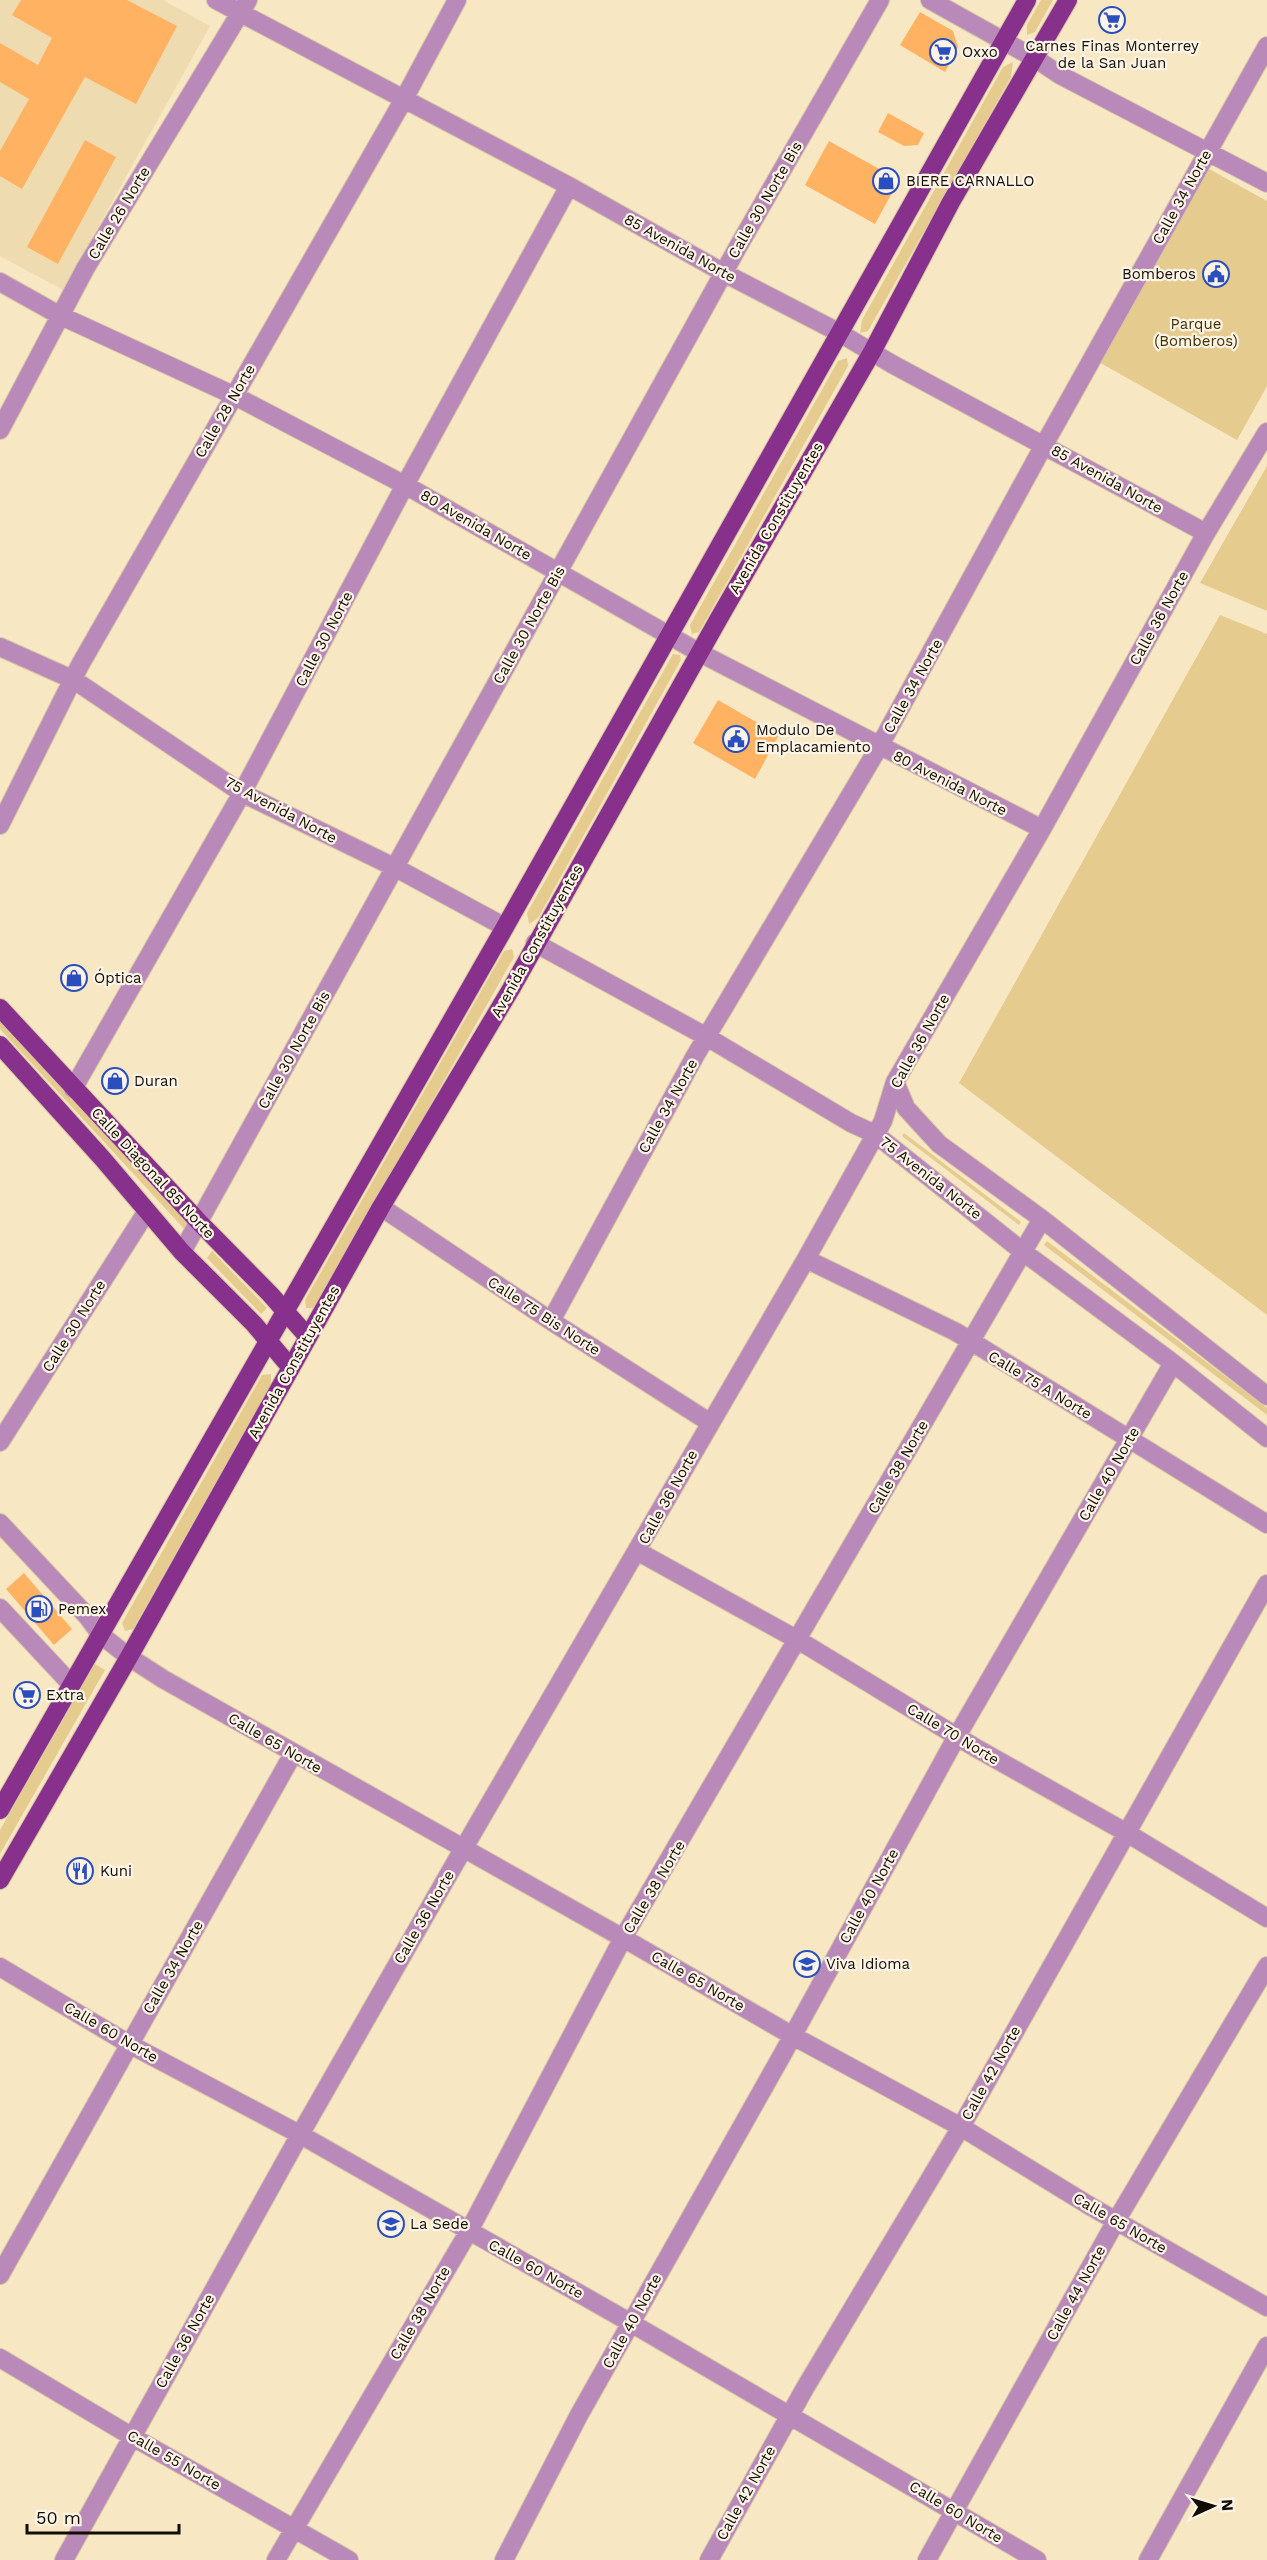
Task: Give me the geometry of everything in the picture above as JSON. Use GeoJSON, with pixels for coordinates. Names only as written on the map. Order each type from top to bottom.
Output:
{"type":"FeatureCollection","features":[{"type":"Feature","properties":{"kind":"main road","name":"Avenida Constituyentes"},"geometry":{"type":"LineString","coordinates":[[0,1810],[505,927],[1027,0]]}},
{"type":"Feature","properties":{"kind":"main road","name":"Avenida Constituyentes"},"geometry":{"type":"LineString","coordinates":[[0,1880],[129,1657],[381,1207],[511,989],[535,943],[872,352],[951,202],[1068,0]]}},
{"type":"Feature","properties":{"kind":"main road","name":"Calle Diagonal 85 Norte"},"geometry":{"type":"LineString","coordinates":[[0,1008],[73,1089],[308,1337]]}},
{"type":"Feature","properties":{"kind":"main road","name":"Calle Diagonal 85 Norte"},"geometry":{"type":"LineString","coordinates":[[0,1045],[182,1252],[254,1324],[291,1368]]}},
{"type":"Feature","properties":{"kind":"street","name":"85 Avenida Norte"},"geometry":{"type":"LineString","coordinates":[[216,0],[244,7],[404,99],[569,186],[724,273],[838,332],[1206,533]]}},
{"type":"Feature","properties":{"kind":"street","name":"Calle 28 Norte"},"geometry":{"type":"LineString","coordinates":[[0,825],[74,680],[233,395],[404,99],[457,0]]}},
{"type":"Feature","properties":{"kind":"street","name":"Calle 30 Norte Bis"},"geometry":{"type":"LineString","coordinates":[[182,1252],[724,273],[880,0]]}},
{"type":"Feature","properties":{"kind":"street"},"geometry":{"type":"LineString","coordinates":[[930,0],[1036,58],[1060,75],[1267,183]]}},
{"type":"Feature","properties":{"kind":"street","name":"Calle 26 Norte"},"geometry":{"type":"LineString","coordinates":[[0,430],[59,315],[244,7]]}},
{"type":"Feature","properties":{"kind":"street","name":"Calle 34 Norte"},"geometry":{"type":"LineString","coordinates":[[550,1321],[707,1037],[879,747],[1044,445],[1267,46]]}},
{"type":"Feature","properties":{"kind":"street","name":"Calle 30 Norte"},"geometry":{"type":"LineString","coordinates":[[73,1089],[242,793],[405,485],[569,186]]}},
{"type":"Feature","properties":{"kind":"street","name":"80 Avenida Norte"},"geometry":{"type":"LineString","coordinates":[[0,282],[59,315],[233,395],[405,485],[700,653],[1042,829]]}},
{"type":"Feature","properties":{"kind":"street","name":"Calle 36 Norte"},"geometry":{"type":"LineString","coordinates":[[64,2560],[131,2436],[464,1848],[806,1259],[883,1121],[895,1082],[1042,829],[1206,533],[1267,432]]}},
{"type":"Feature","properties":{"kind":"street","name":"75 Avenida Norte"},"geometry":{"type":"LineString","coordinates":[[0,647],[74,680],[242,793],[396,868],[505,927]]}},
{"type":"Feature","properties":{"kind":"street","name":"75 Avenida Norte"},"geometry":{"type":"LineString","coordinates":[[535,943],[707,1037],[851,1123],[875,1134],[1022,1251],[1173,1363],[1267,1438]]}},
{"type":"Feature","properties":{"kind":"street"},"geometry":{"type":"LineString","coordinates":[[895,1082],[906,1108],[939,1144],[1042,1219],[1267,1395]]}},
{"type":"Feature","properties":{"kind":"street","name":"Calle 75 Bis Norte"},"geometry":{"type":"LineString","coordinates":[[381,1207],[550,1321],[710,1422]]}},
{"type":"Feature","properties":{"kind":"street","name":"Calle 30 Norte"},"geometry":{"type":"LineString","coordinates":[[0,1442],[147,1211]]}},
{"type":"Feature","properties":{"kind":"street","name":"Calle 38 Norte"},"geometry":{"type":"LineString","coordinates":[[276,2560],[469,2231],[623,1938],[1042,1219]]}},
{"type":"Feature","properties":{"kind":"street","name":"Calle 75 A Norte"},"geometry":{"type":"LineString","coordinates":[[806,1259],[956,1332],[1267,1524]]}},
{"type":"Feature","properties":{"kind":"street","name":"Calle 40 Norte"},"geometry":{"type":"LineString","coordinates":[[504,2560],[579,2415],[793,2036],[957,1736],[1173,1363]]}},
{"type":"Feature","properties":{"kind":"street","name":"Calle 65 Norte"},"geometry":{"type":"LineString","coordinates":[[0,1523],[87,1616],[101,1635],[163,1679],[793,2036],[961,2127],[1116,2221],[1267,2307]]}},
{"type":"Feature","properties":{"kind":"street","name":"Calle 70 Norte"},"geometry":{"type":"LineString","coordinates":[[637,1551],[798,1640],[1267,1918]]}},
{"type":"Feature","properties":{"kind":"street","name":"Calle 42 Norte"},"geometry":{"type":"LineString","coordinates":[[709,2560],[790,2415],[961,2127],[968,2110],[1267,1584]]}},
{"type":"Feature","properties":{"kind":"street"},"geometry":{"type":"LineString","coordinates":[[0,1608],[71,1684]]}},
{"type":"Feature","properties":{"kind":"street","name":"Calle 34 Norte"},"geometry":{"type":"LineString","coordinates":[[0,2275],[293,1754]]}},
{"type":"Feature","properties":{"kind":"street","name":"Calle 44 Norte"},"geometry":{"type":"LineString","coordinates":[[927,2560],[1116,2221],[1267,1966]]}},
{"type":"Feature","properties":{"kind":"street","name":"Calle 60 Norte"},"geometry":{"type":"LineString","coordinates":[[0,1967],[129,2044],[301,2135],[631,2323],[1037,2560]]}},
{"type":"Feature","properties":{"kind":"street"},"geometry":{"type":"LineString","coordinates":[[1148,2560],[1267,2346]]}},
{"type":"Feature","properties":{"kind":"street","name":"Calle 55 Norte"},"geometry":{"type":"LineString","coordinates":[[0,2358],[131,2436],[350,2560]]}},
{"type":"Feature","properties":{"kind":"shaded area"},"geometry":{"type":"Polygon","coordinates":[[[0,0],[163,0],[210,26],[63,290],[0,256],[0,0]]]}},
{"type":"Feature","properties":{"kind":"green space"},"geometry":{"type":"Polygon","coordinates":[[[1041,0],[1053,0],[1035,32],[1027,35],[1027,25],[1041,0]]]}},
{"type":"Feature","properties":{"kind":"green space"},"geometry":{"type":"Polygon","coordinates":[[[1013,62],[1011,77],[868,331],[860,333],[862,320],[1003,67],[1013,62]]]}},
{"type":"Feature","properties":{"kind":"green space","name":"Parque (Bomberos)"},"geometry":{"type":"Polygon","coordinates":[[[1209,169],[1267,201],[1267,386],[1237,440],[1097,361],[1209,169]]]}},
{"type":"Feature","properties":{"kind":"green space"},"geometry":{"type":"Polygon","coordinates":[[[847,358],[848,366],[699,632],[692,634],[690,625],[838,361],[847,358]]]}},
{"type":"Feature","properties":{"kind":"green space"},"geometry":{"type":"Polygon","coordinates":[[[1267,466],[1267,611],[1200,583],[1267,466]]]}},
{"type":"Feature","properties":{"kind":"green space"},"geometry":{"type":"Polygon","coordinates":[[[1220,615],[1267,634],[1267,1315],[959,1083],[1220,615]]]}},
{"type":"Feature","properties":{"kind":"green space"},"geometry":{"type":"Polygon","coordinates":[[[673,654],[680,655],[681,660],[538,918],[529,924],[527,913],[673,654]]]}},
{"type":"Feature","properties":{"kind":"green space"},"geometry":{"type":"Polygon","coordinates":[[[512,949],[514,957],[315,1308],[306,1308],[305,1300],[504,951],[512,949]]]}},
{"type":"Feature","properties":{"kind":"green space"},"geometry":{"type":"Polygon","coordinates":[[[0,1021],[189,1224],[187,1232],[0,1029],[0,1021]]]}},
{"type":"Feature","properties":{"kind":"green space"},"geometry":{"type":"Polygon","coordinates":[[[904,1133],[1021,1222],[1019,1225],[902,1136],[904,1133]]]}},
{"type":"Feature","properties":{"kind":"green space"},"geometry":{"type":"Polygon","coordinates":[[[1047,1241],[1267,1408],[1267,1415],[1044,1245],[1047,1241]]]}},
{"type":"Feature","properties":{"kind":"green space"},"geometry":{"type":"Polygon","coordinates":[[[212,1251],[267,1308],[261,1314],[207,1258],[212,1251]]]}},
{"type":"Feature","properties":{"kind":"green space"},"geometry":{"type":"Polygon","coordinates":[[[271,1374],[271,1384],[133,1629],[125,1631],[122,1623],[262,1375],[271,1374]]]}},
{"type":"Feature","properties":{"kind":"green space"},"geometry":{"type":"Polygon","coordinates":[[[95,1664],[105,1670],[0,1854],[0,1830],[95,1664]]]}},
{"type":"Feature","properties":{"kind":"building"},"geometry":{"type":"Polygon","coordinates":[[[21,0],[127,0],[177,26],[136,104],[85,77],[22,189],[0,176],[0,151],[29,99],[0,82],[0,43],[38,65],[52,38],[12,15],[21,0]]]}},
{"type":"Feature","properties":{"kind":"building"},"geometry":{"type":"Polygon","coordinates":[[[920,12],[953,31],[958,47],[945,72],[900,45],[920,12]]]}},
{"type":"Feature","properties":{"kind":"building"},"geometry":{"type":"Polygon","coordinates":[[[888,113],[924,133],[918,145],[904,146],[878,132],[888,113]]]}},
{"type":"Feature","properties":{"kind":"building"},"geometry":{"type":"Polygon","coordinates":[[[85,140],[116,157],[58,264],[27,247],[85,140]]]}},
{"type":"Feature","properties":{"kind":"building"},"geometry":{"type":"Polygon","coordinates":[[[829,141],[899,180],[875,224],[805,185],[829,141]]]}},
{"type":"Feature","properties":{"kind":"building","name":"Modulo De Emplacamiento"},"geometry":{"type":"Polygon","coordinates":[[[718,700],[779,735],[755,779],[693,743],[718,700]]]}},
{"type":"Feature","properties":{"kind":"building","name":"Pemex"},"geometry":{"type":"Polygon","coordinates":[[[24,1573],[72,1629],[54,1645],[6,1589],[24,1573]]]}},
{"type":"Feature","properties":{"kind":"place","name":"Carnes Finas Monterrey de la San Juan"},"geometry":{"type":"Point","coordinates":[1112,20]}},
{"type":"Feature","properties":{"kind":"place","name":"Oxxo"},"geometry":{"type":"Point","coordinates":[943,52]}},
{"type":"Feature","properties":{"kind":"place","name":"BIERE CARNALLO"},"geometry":{"type":"Point","coordinates":[886,181]}},
{"type":"Feature","properties":{"kind":"place","name":"Bomberos"},"geometry":{"type":"Point","coordinates":[1216,274]}},
{"type":"Feature","properties":{"kind":"place","name":"Modulo De Emplacamiento"},"geometry":{"type":"Point","coordinates":[736,739]}},
{"type":"Feature","properties":{"kind":"place","name":"Óptica"},"geometry":{"type":"Point","coordinates":[74,978]}},
{"type":"Feature","properties":{"kind":"place","name":"Duran"},"geometry":{"type":"Point","coordinates":[115,1081]}},
{"type":"Feature","properties":{"kind":"place","name":"Pemex"},"geometry":{"type":"Point","coordinates":[39,1609]}},
{"type":"Feature","properties":{"kind":"place","name":"Extra"},"geometry":{"type":"Point","coordinates":[27,1695]}},
{"type":"Feature","properties":{"kind":"place","name":"Kuni"},"geometry":{"type":"Point","coordinates":[80,1871]}},
{"type":"Feature","properties":{"kind":"place","name":"Viva Idioma"},"geometry":{"type":"Point","coordinates":[807,1964]}},
{"type":"Feature","properties":{"kind":"place","name":"La Sede"},"geometry":{"type":"Point","coordinates":[391,2224]}}]}
